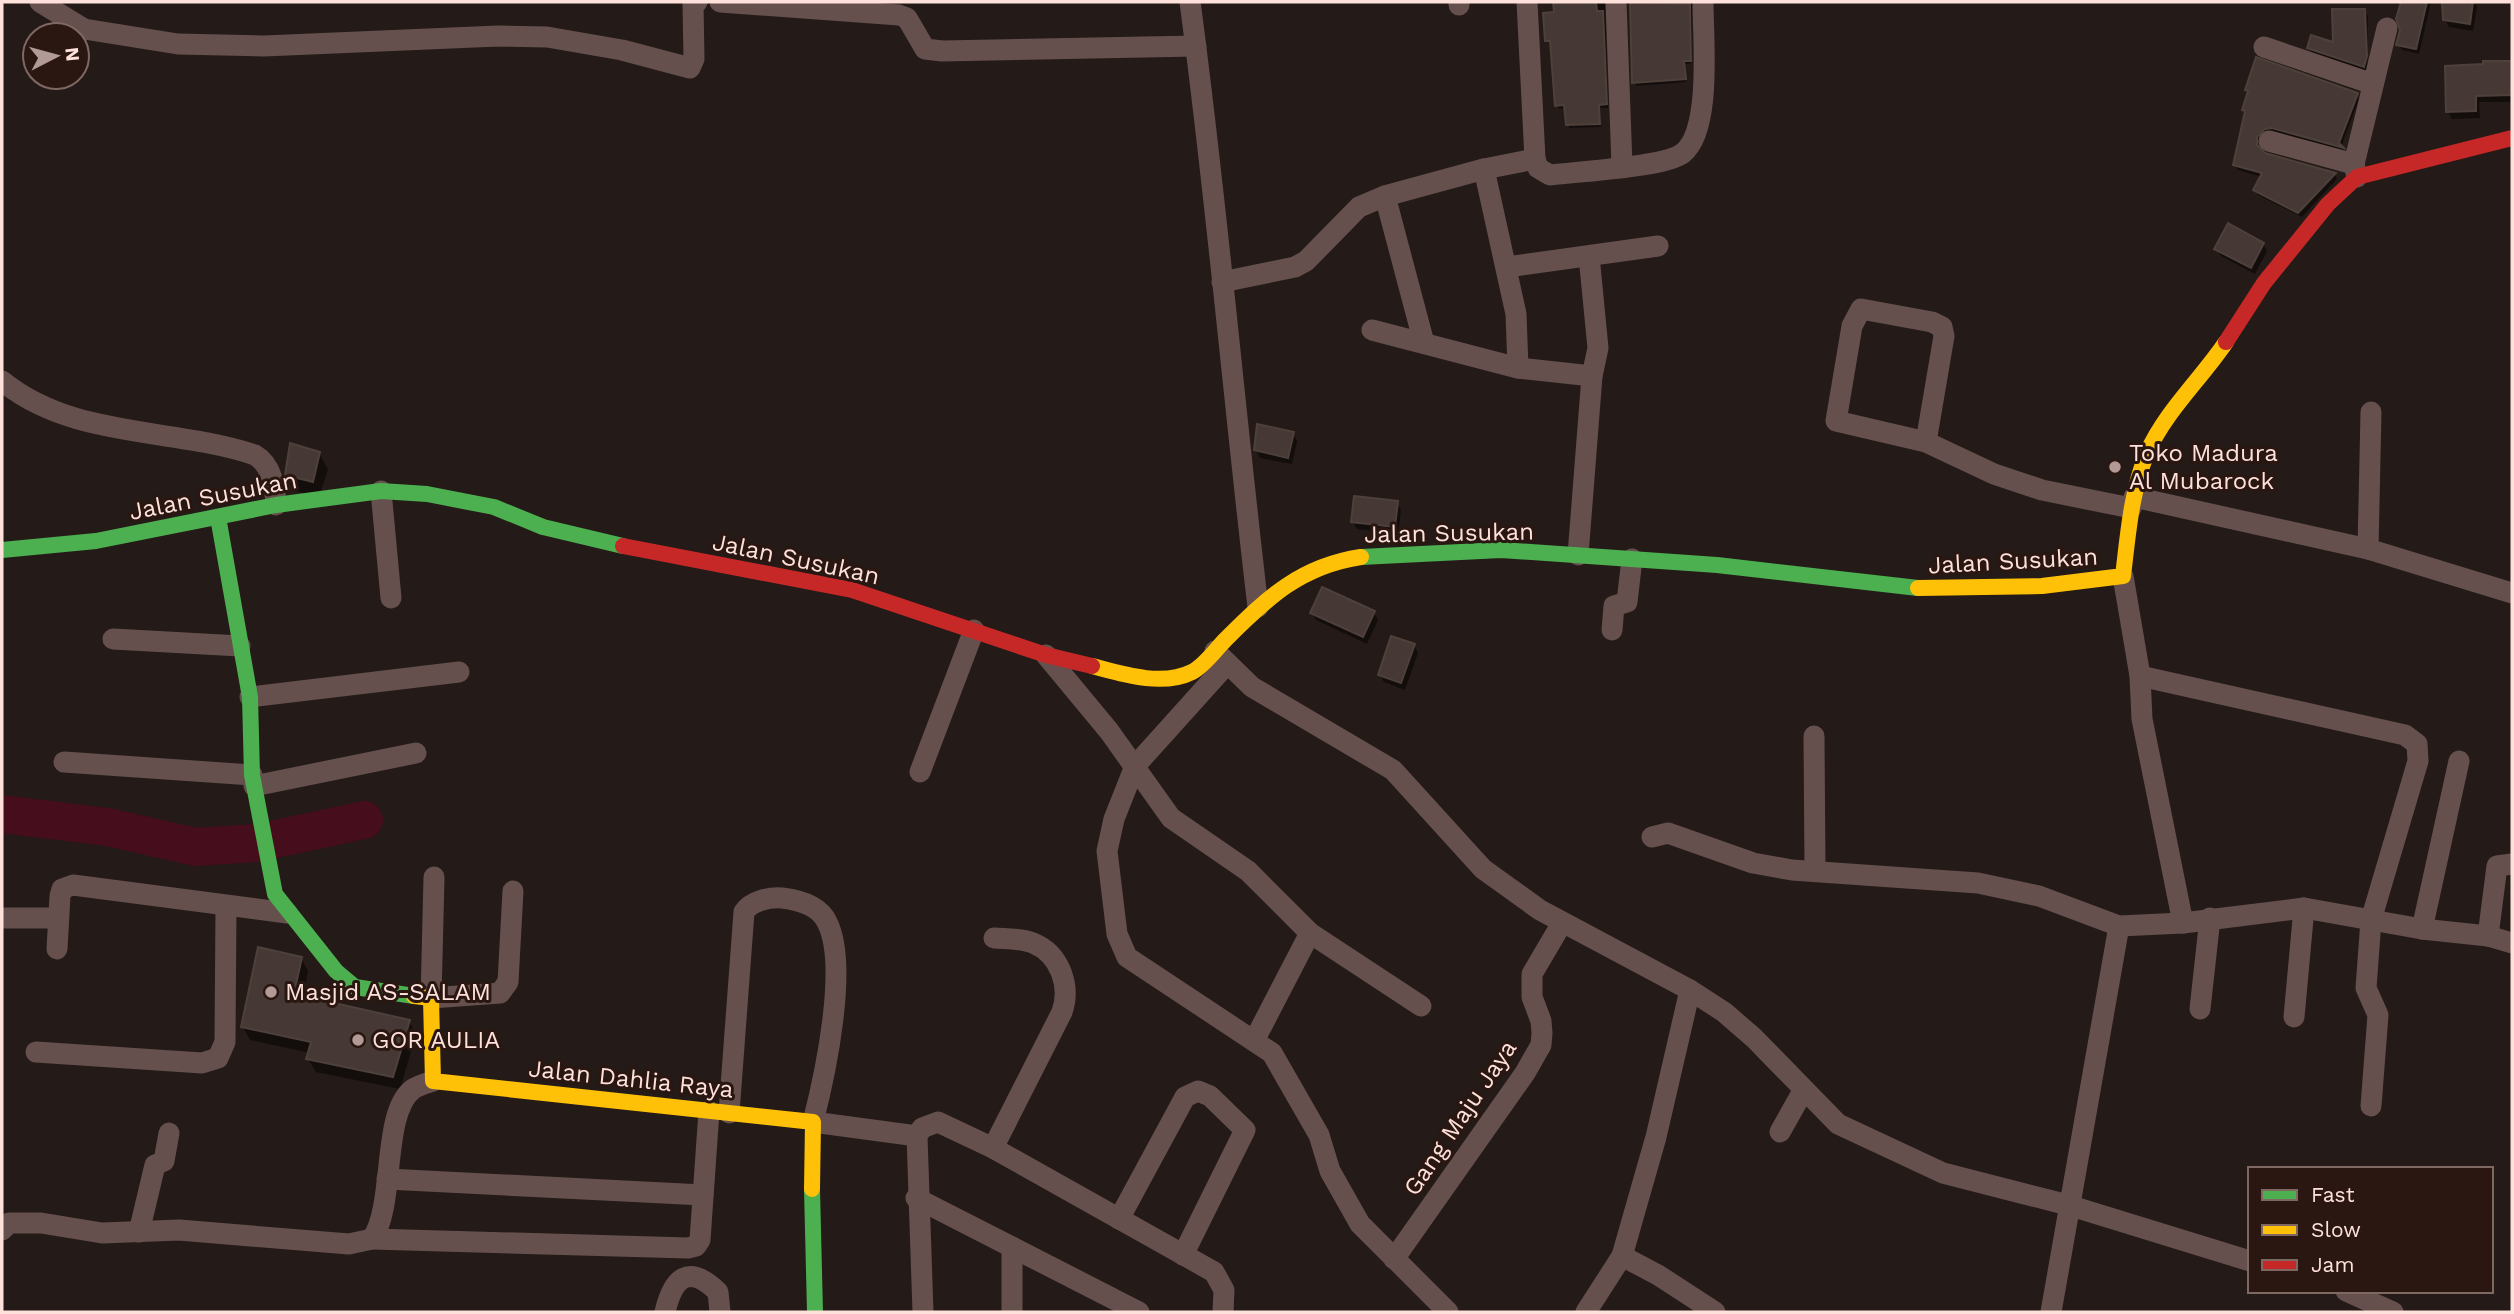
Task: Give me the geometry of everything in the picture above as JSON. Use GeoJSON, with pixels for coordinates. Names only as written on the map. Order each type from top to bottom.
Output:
{"type":"FeatureCollection","features":[{"type":"Feature","properties":{"kind":"street"},"geometry":{"type":"LineString","coordinates":[[40,2],[84,29],[178,44],[264,46],[498,36],[547,37],[622,50],[690,68],[694,59],[692,5],[696,2]]}},
{"type":"Feature","properties":{"kind":"street"},"geometry":{"type":"LineString","coordinates":[[720,2],[899,15],[906,18],[925,49],[942,51],[1196,46]]}},
{"type":"Feature","properties":{"kind":"street"},"geometry":{"type":"LineString","coordinates":[[1190,2],[1212,168],[1258,607]]}},
{"type":"Feature","properties":{"kind":"street"},"geometry":{"type":"LineString","coordinates":[[1527,2],[1535,159],[1538,168],[1550,175],[1661,161],[1682,155],[1696,137],[1702,103],[1703,2]]}},
{"type":"Feature","properties":{"kind":"street"},"geometry":{"type":"LineString","coordinates":[[1616,2],[1622,166]]}},
{"type":"Feature","properties":{"kind":"street"},"geometry":{"type":"LineString","coordinates":[[2269,141],[2356,171],[2387,28]]}},
{"type":"Feature","properties":{"kind":"street"},"geometry":{"type":"LineString","coordinates":[[2264,47],[2373,83]]}},
{"type":"Feature","properties":{"kind":"street","name":"Jalan Susukan"},"geometry":{"type":"LineString","coordinates":[[2,550],[96,541],[276,505],[381,491],[460,499],[494,507],[543,527],[597,541],[852,590],[1046,655],[1126,675],[1166,679],[1193,672],[1220,658],[1258,607],[1285,584],[1333,561],[1367,555],[1497,550],[1717,565],[1908,588],[2042,586],[2123,576],[2132,502],[2147,454],[2174,409],[2219,352],[2264,283],[2356,171],[2512,138]]}},
{"type":"Feature","properties":{"kind":"street"},"geometry":{"type":"LineString","coordinates":[[1222,282],[1295,267],[1306,261],[1359,207],[1385,196],[1485,169],[1535,159]]}},
{"type":"Feature","properties":{"kind":"street"},"geometry":{"type":"LineString","coordinates":[[1485,169],[1516,314],[1518,368]]}},
{"type":"Feature","properties":{"kind":"street"},"geometry":{"type":"LineString","coordinates":[[1385,196],[1424,343]]}},
{"type":"Feature","properties":{"kind":"street"},"geometry":{"type":"LineString","coordinates":[[1507,267],[1658,246]]}},
{"type":"Feature","properties":{"kind":"street"},"geometry":{"type":"LineString","coordinates":[[1578,555],[1592,376],[1598,348],[1589,256]]}},
{"type":"Feature","properties":{"kind":"street"},"geometry":{"type":"LineString","coordinates":[[1926,442],[1944,335],[1942,327],[1932,321],[1861,309],[1852,326],[1836,421],[1926,442],[1994,474],[2042,490],[2132,502],[2368,549],[2512,593]]}},
{"type":"Feature","properties":{"kind":"street"},"geometry":{"type":"LineString","coordinates":[[1372,330],[1518,368],[1592,376]]}},
{"type":"Feature","properties":{"kind":"street"},"geometry":{"type":"LineString","coordinates":[[2,381],[38,406],[64,416],[165,434],[255,455],[261,459],[274,483],[276,505]]}},
{"type":"Feature","properties":{"kind":"street"},"geometry":{"type":"LineString","coordinates":[[2368,549],[2371,412]]}},
{"type":"Feature","properties":{"kind":"street"},"geometry":{"type":"LineString","coordinates":[[381,491],[391,598]]}},
{"type":"Feature","properties":{"kind":"street"},"geometry":{"type":"LineString","coordinates":[[218,517],[250,697],[253,781],[262,833],[275,894],[287,913],[336,971],[355,986],[370,991],[431,998],[500,993],[508,982],[513,891]]}},
{"type":"Feature","properties":{"kind":"street"},"geometry":{"type":"LineString","coordinates":[[1612,631],[1614,606],[1627,602],[1632,559]]}},
{"type":"Feature","properties":{"kind":"street"},"geometry":{"type":"LineString","coordinates":[[2123,576],[2140,676],[2143,719],[2183,923]]}},
{"type":"Feature","properties":{"kind":"street"},"geometry":{"type":"LineString","coordinates":[[920,772],[974,630]]}},
{"type":"Feature","properties":{"kind":"street"},"geometry":{"type":"LineString","coordinates":[[113,639],[240,646]]}},
{"type":"Feature","properties":{"kind":"street"},"geometry":{"type":"LineString","coordinates":[[1046,655],[1135,766],[1171,818],[1248,871],[1310,933],[1421,1006]]}},
{"type":"Feature","properties":{"kind":"street"},"geometry":{"type":"LineString","coordinates":[[1437,1309],[1360,1224],[1330,1171],[1319,1135],[1272,1053],[1127,957],[1117,934],[1107,851],[1114,819],[1135,766],[1220,658],[1252,687],[1393,770],[1483,869],[1562,923],[1690,989],[1754,1038],[1802,1091],[1838,1124],[1943,1173],[2068,1205],[2248,1260]]}},
{"type":"Feature","properties":{"kind":"street"},"geometry":{"type":"LineString","coordinates":[[250,697],[459,672]]}},
{"type":"Feature","properties":{"kind":"street"},"geometry":{"type":"LineString","coordinates":[[2140,676],[2413,738],[2417,744],[2418,761],[2371,920],[2366,988],[2378,1015],[2371,1106]]}},
{"type":"Feature","properties":{"kind":"street"},"geometry":{"type":"LineString","coordinates":[[1814,736],[1815,870]]}},
{"type":"Feature","properties":{"kind":"street"},"geometry":{"type":"LineString","coordinates":[[64,762],[253,781],[416,753]]}},
{"type":"Feature","properties":{"kind":"street"},"geometry":{"type":"LineString","coordinates":[[2422,929],[2459,761]]}},
{"type":"Feature","properties":{"kind":"street"},"geometry":{"type":"LineString","coordinates":[[1652,837],[1668,833],[1753,863],[1978,884],[2039,896],[2119,926],[2183,923],[2305,908],[2422,929],[2488,936],[2512,943]]}},
{"type":"Feature","properties":{"kind":"street"},"geometry":{"type":"LineString","coordinates":[[2488,936],[2497,866],[2512,864]]}},
{"type":"Feature","properties":{"kind":"street"},"geometry":{"type":"LineString","coordinates":[[372,1239],[382,1224],[393,1133],[406,1095],[415,1087],[433,1081],[431,998],[434,877]]}},
{"type":"Feature","properties":{"kind":"street"},"geometry":{"type":"LineString","coordinates":[[57,949],[62,889],[73,885],[287,913]]}},
{"type":"Feature","properties":{"kind":"street"},"geometry":{"type":"LineString","coordinates":[[2,1230],[9,1223],[41,1223],[102,1233],[178,1230],[349,1244],[372,1239],[688,1248],[696,1246],[700,1240],[703,1195],[719,1112],[744,912],[748,906],[776,898],[800,900],[826,919],[835,942],[834,1011],[828,1064],[813,1122],[811,1233],[815,1312]]}},
{"type":"Feature","properties":{"kind":"street"},"geometry":{"type":"LineString","coordinates":[[36,1052],[202,1063],[218,1058],[225,1042],[226,907]]}},
{"type":"Feature","properties":{"kind":"street"},"geometry":{"type":"LineString","coordinates":[[2294,1017],[2305,908]]}},
{"type":"Feature","properties":{"kind":"street"},"geometry":{"type":"LineString","coordinates":[[2,918],[58,918]]}},
{"type":"Feature","properties":{"kind":"street"},"geometry":{"type":"LineString","coordinates":[[2200,1009],[2210,918]]}},
{"type":"Feature","properties":{"kind":"street","name":"Gang Maju Jaya"},"geometry":{"type":"LineString","coordinates":[[1394,1259],[1525,1073],[1541,1045],[1541,1021],[1532,997],[1532,974],[1562,923]]}},
{"type":"Feature","properties":{"kind":"street"},"geometry":{"type":"LineString","coordinates":[[2051,1312],[2119,926]]}},
{"type":"Feature","properties":{"kind":"street"},"geometry":{"type":"LineString","coordinates":[[1254,1041],[1310,933]]}},
{"type":"Feature","properties":{"kind":"street"},"geometry":{"type":"LineString","coordinates":[[993,1148],[1062,1012],[1066,989],[1052,958],[1037,945],[994,938]]}},
{"type":"Feature","properties":{"kind":"street"},"geometry":{"type":"LineString","coordinates":[[1586,1312],[1622,1256],[1656,1137],[1690,989]]}},
{"type":"Feature","properties":{"kind":"street","name":"Jalan Dahlia Raya"},"geometry":{"type":"LineString","coordinates":[[433,1081],[813,1122]]}},
{"type":"Feature","properties":{"kind":"street"},"geometry":{"type":"LineString","coordinates":[[1119,1219],[1185,1097],[1198,1091],[1210,1096],[1245,1130],[1184,1255]]}},
{"type":"Feature","properties":{"kind":"street"},"geometry":{"type":"LineString","coordinates":[[1780,1132],[1802,1091]]}},
{"type":"Feature","properties":{"kind":"street"},"geometry":{"type":"LineString","coordinates":[[813,1122],[917,1136]]}},
{"type":"Feature","properties":{"kind":"street"},"geometry":{"type":"LineString","coordinates":[[923,1312],[916,1198],[917,1136],[922,1128],[938,1122],[993,1148],[1214,1272],[1224,1290],[1223,1312]]}},
{"type":"Feature","properties":{"kind":"street"},"geometry":{"type":"LineString","coordinates":[[139,1232],[155,1166],[164,1161],[169,1133]]}},
{"type":"Feature","properties":{"kind":"street"},"geometry":{"type":"LineString","coordinates":[[387,1179],[703,1195]]}},
{"type":"Feature","properties":{"kind":"street"},"geometry":{"type":"LineString","coordinates":[[916,1198],[1139,1312]]}},
{"type":"Feature","properties":{"kind":"street"},"geometry":{"type":"LineString","coordinates":[[1012,1247],[1012,1312]]}},
{"type":"Feature","properties":{"kind":"street"},"geometry":{"type":"LineString","coordinates":[[1622,1256],[1658,1275],[1715,1312]]}},
{"type":"Feature","properties":{"kind":"street"},"geometry":{"type":"LineString","coordinates":[[665,1312],[671,1288],[680,1278],[694,1276],[707,1281],[718,1292],[720,1312]]}},
{"type":"Feature","properties":{"kind":"street"},"geometry":{"type":"LineString","coordinates":[[2354,1300],[2393,1312]]}},
{"type":"Feature","properties":{"kind":"building"},"geometry":{"type":"Polygon","coordinates":[[[1553,2],[1596,2],[1597,11],[1603,11],[1607,104],[1599,105],[1600,124],[1566,125],[1564,105],[1555,106],[1550,41],[1545,41],[1543,13],[1554,12],[1553,2]]]}},
{"type":"Feature","properties":{"kind":"building"},"geometry":{"type":"Polygon","coordinates":[[[1630,2],[1690,4],[1691,61],[1684,61],[1686,79],[1632,83],[1630,2]]]}},
{"type":"Feature","properties":{"kind":"building"},"geometry":{"type":"Polygon","coordinates":[[[2401,2],[2427,2],[2416,49],[2396,45],[2400,30],[2396,19],[2401,2]]]}},
{"type":"Feature","properties":{"kind":"building"},"geometry":{"type":"Polygon","coordinates":[[[2442,2],[2473,2],[2470,24],[2443,20],[2442,2]]]}},
{"type":"Feature","properties":{"kind":"building"},"geometry":{"type":"Polygon","coordinates":[[[2332,9],[2365,9],[2367,56],[2364,67],[2307,48],[2311,35],[2333,42],[2332,9]]]}},
{"type":"Feature","properties":{"kind":"building"},"geometry":{"type":"Polygon","coordinates":[[[2256,57],[2358,93],[2339,143],[2344,148],[2272,128],[2265,129],[2257,137],[2257,145],[2265,153],[2336,173],[2298,213],[2253,190],[2262,173],[2233,165],[2245,111],[2242,110],[2248,91],[2245,90],[2256,57]]]}},
{"type":"Feature","properties":{"kind":"building"},"geometry":{"type":"Polygon","coordinates":[[[2483,61],[2512,61],[2512,95],[2476,96],[2476,111],[2446,112],[2445,66],[2483,64],[2483,61]]]}},
{"type":"Feature","properties":{"kind":"building"},"geometry":{"type":"Polygon","coordinates":[[[2228,223],[2264,243],[2251,268],[2214,249],[2228,223]]]}},
{"type":"Feature","properties":{"kind":"building"},"geometry":{"type":"Polygon","coordinates":[[[1257,424],[1294,432],[1288,458],[1254,450],[1257,424]]]}},
{"type":"Feature","properties":{"kind":"building"},"geometry":{"type":"Polygon","coordinates":[[[290,443],[320,452],[313,482],[285,475],[290,443]]]}},
{"type":"Feature","properties":{"kind":"building"},"geometry":{"type":"Polygon","coordinates":[[[1354,496],[1398,501],[1395,527],[1351,522],[1354,496]]]}},
{"type":"Feature","properties":{"kind":"building"},"geometry":{"type":"Polygon","coordinates":[[[1322,587],[1375,611],[1363,637],[1310,613],[1322,587]]]}},
{"type":"Feature","properties":{"kind":"building"},"geometry":{"type":"Polygon","coordinates":[[[1391,636],[1415,644],[1401,683],[1378,675],[1391,636]]]}},
{"type":"Feature","properties":{"kind":"building"},"geometry":{"type":"Polygon","coordinates":[[[258,947],[302,957],[294,994],[410,1020],[393,1077],[306,1059],[311,1042],[241,1027],[258,947]]]}},
{"type":"Feature","properties":{"kind":"waterway"},"geometry":{"type":"LineString","coordinates":[[2,814],[108,827],[195,847],[257,843],[364,820]]}},
{"type":"Feature","properties":{"kind":"traffic: fast"},"geometry":{"type":"LineString","coordinates":[[2,550],[96,541],[276,505],[381,491],[427,494],[494,507],[543,527],[623,546]]}},
{"type":"Feature","properties":{"kind":"traffic: fast"},"geometry":{"type":"LineString","coordinates":[[218,517],[250,697],[252,775],[275,894],[336,971],[355,987],[414,996]]}},
{"type":"Feature","properties":{"kind":"traffic: fast"},"geometry":{"type":"LineString","coordinates":[[1361,557],[1501,550],[1717,565],[1918,588]]}},
{"type":"Feature","properties":{"kind":"traffic: fast"},"geometry":{"type":"LineString","coordinates":[[812,1189],[815,1312]]}},
{"type":"Feature","properties":{"kind":"traffic: slow"},"geometry":{"type":"LineString","coordinates":[[1918,588],[2042,586],[2123,576],[2134,498],[2147,453],[2163,424],[2226,342]]}},
{"type":"Feature","properties":{"kind":"traffic: slow"},"geometry":{"type":"LineString","coordinates":[[1092,666],[1155,679],[1168,679],[1192,672],[1256,610],[1287,586],[1320,568],[1361,557]]}},
{"type":"Feature","properties":{"kind":"traffic: slow"},"geometry":{"type":"LineString","coordinates":[[414,996],[431,998],[433,1081],[813,1122],[812,1189]]}},
{"type":"Feature","properties":{"kind":"traffic: jam"},"geometry":{"type":"LineString","coordinates":[[2226,342],[2264,283],[2328,204],[2357,177],[2512,138]]}},
{"type":"Feature","properties":{"kind":"traffic: jam"},"geometry":{"type":"LineString","coordinates":[[623,546],[852,590],[1046,655],[1092,666]]}},
{"type":"Feature","properties":{"kind":"place","name":"Toko Madura Al Mubarock"},"geometry":{"type":"Point","coordinates":[2115,467]}},
{"type":"Feature","properties":{"kind":"place","name":"Masjid AS-SALAM"},"geometry":{"type":"Point","coordinates":[271,992]}},
{"type":"Feature","properties":{"kind":"place","name":"GOR AULIA"},"geometry":{"type":"Point","coordinates":[358,1040]}}]}
